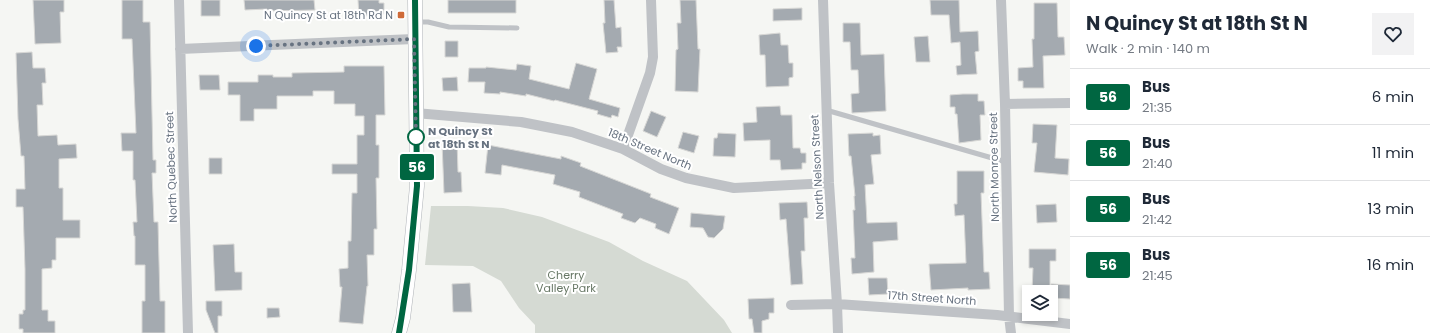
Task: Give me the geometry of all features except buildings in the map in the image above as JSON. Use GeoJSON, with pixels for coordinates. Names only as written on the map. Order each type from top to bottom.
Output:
{"type":"FeatureCollection","features":[{"type":"Feature","properties":{"kind":"main road"},"geometry":{"type":"LineString","coordinates":[[399,333],[409,270],[417,186],[414,39],[415,0]]}},
{"type":"Feature","properties":{"kind":"street","name":"North Quebec Street"},"geometry":{"type":"LineString","coordinates":[[179,0],[188,333]]}},
{"type":"Feature","properties":{"kind":"street"},"geometry":{"type":"LineString","coordinates":[[623,149],[650,73],[653,57],[651,0]]}},
{"type":"Feature","properties":{"kind":"street","name":"North Nelson Street"},"geometry":{"type":"LineString","coordinates":[[823,0],[829,184],[838,333]]}},
{"type":"Feature","properties":{"kind":"street","name":"North Monroe Street"},"geometry":{"type":"LineString","coordinates":[[1001,0],[1005,104],[1009,316],[1011,333]]}},
{"type":"Feature","properties":{"kind":"street"},"geometry":{"type":"LineString","coordinates":[[180,49],[414,39]]}},
{"type":"Feature","properties":{"kind":"street"},"geometry":{"type":"LineString","coordinates":[[1005,104],[1070,103]]}},
{"type":"Feature","properties":{"kind":"street","name":"18th Street North"},"geometry":{"type":"LineString","coordinates":[[416,113],[521,122],[572,132],[623,149],[661,169],[686,178],[734,188],[829,184]]}},
{"type":"Feature","properties":{"kind":"street","name":"17th Street North"},"geometry":{"type":"LineString","coordinates":[[791,305],[837,304],[1009,316],[1070,324]]}},
{"type":"Feature","properties":{"kind":"lane"},"geometry":{"type":"LineString","coordinates":[[414,22],[428,22],[449,27],[517,28]]}},
{"type":"Feature","properties":{"kind":"lane"},"geometry":{"type":"LineString","coordinates":[[826,110],[1006,162]]}},
{"type":"Feature","properties":{"kind":"green space","name":"Cherry Valley Park"},"geometry":{"type":"Polygon","coordinates":[[[431,206],[503,208],[542,217],[609,242],[643,261],[687,281],[724,320],[732,333],[535,333],[535,325],[519,308],[501,281],[473,266],[425,265],[431,206]]]}},
{"type":"Feature","properties":{"kind":"bus line","name":"56"},"geometry":{"type":"LineString","coordinates":[[399,333],[403,318],[409,270],[417,186],[414,39],[415,0]]}},
{"type":"Feature","properties":{"kind":"place","name":"N Quincy St at 18th Rd N"},"geometry":{"type":"Point","coordinates":[401,15]}},
{"type":"Feature","properties":{"kind":"place","name":"N Quincy St at 18th St N"},"geometry":{"type":"Point","coordinates":[416,137]}},
{"type":"Feature","properties":{"kind":"route"},"geometry":{"type":"LineString","coordinates":[[256,46],[414,39],[416,137]]}}]}
